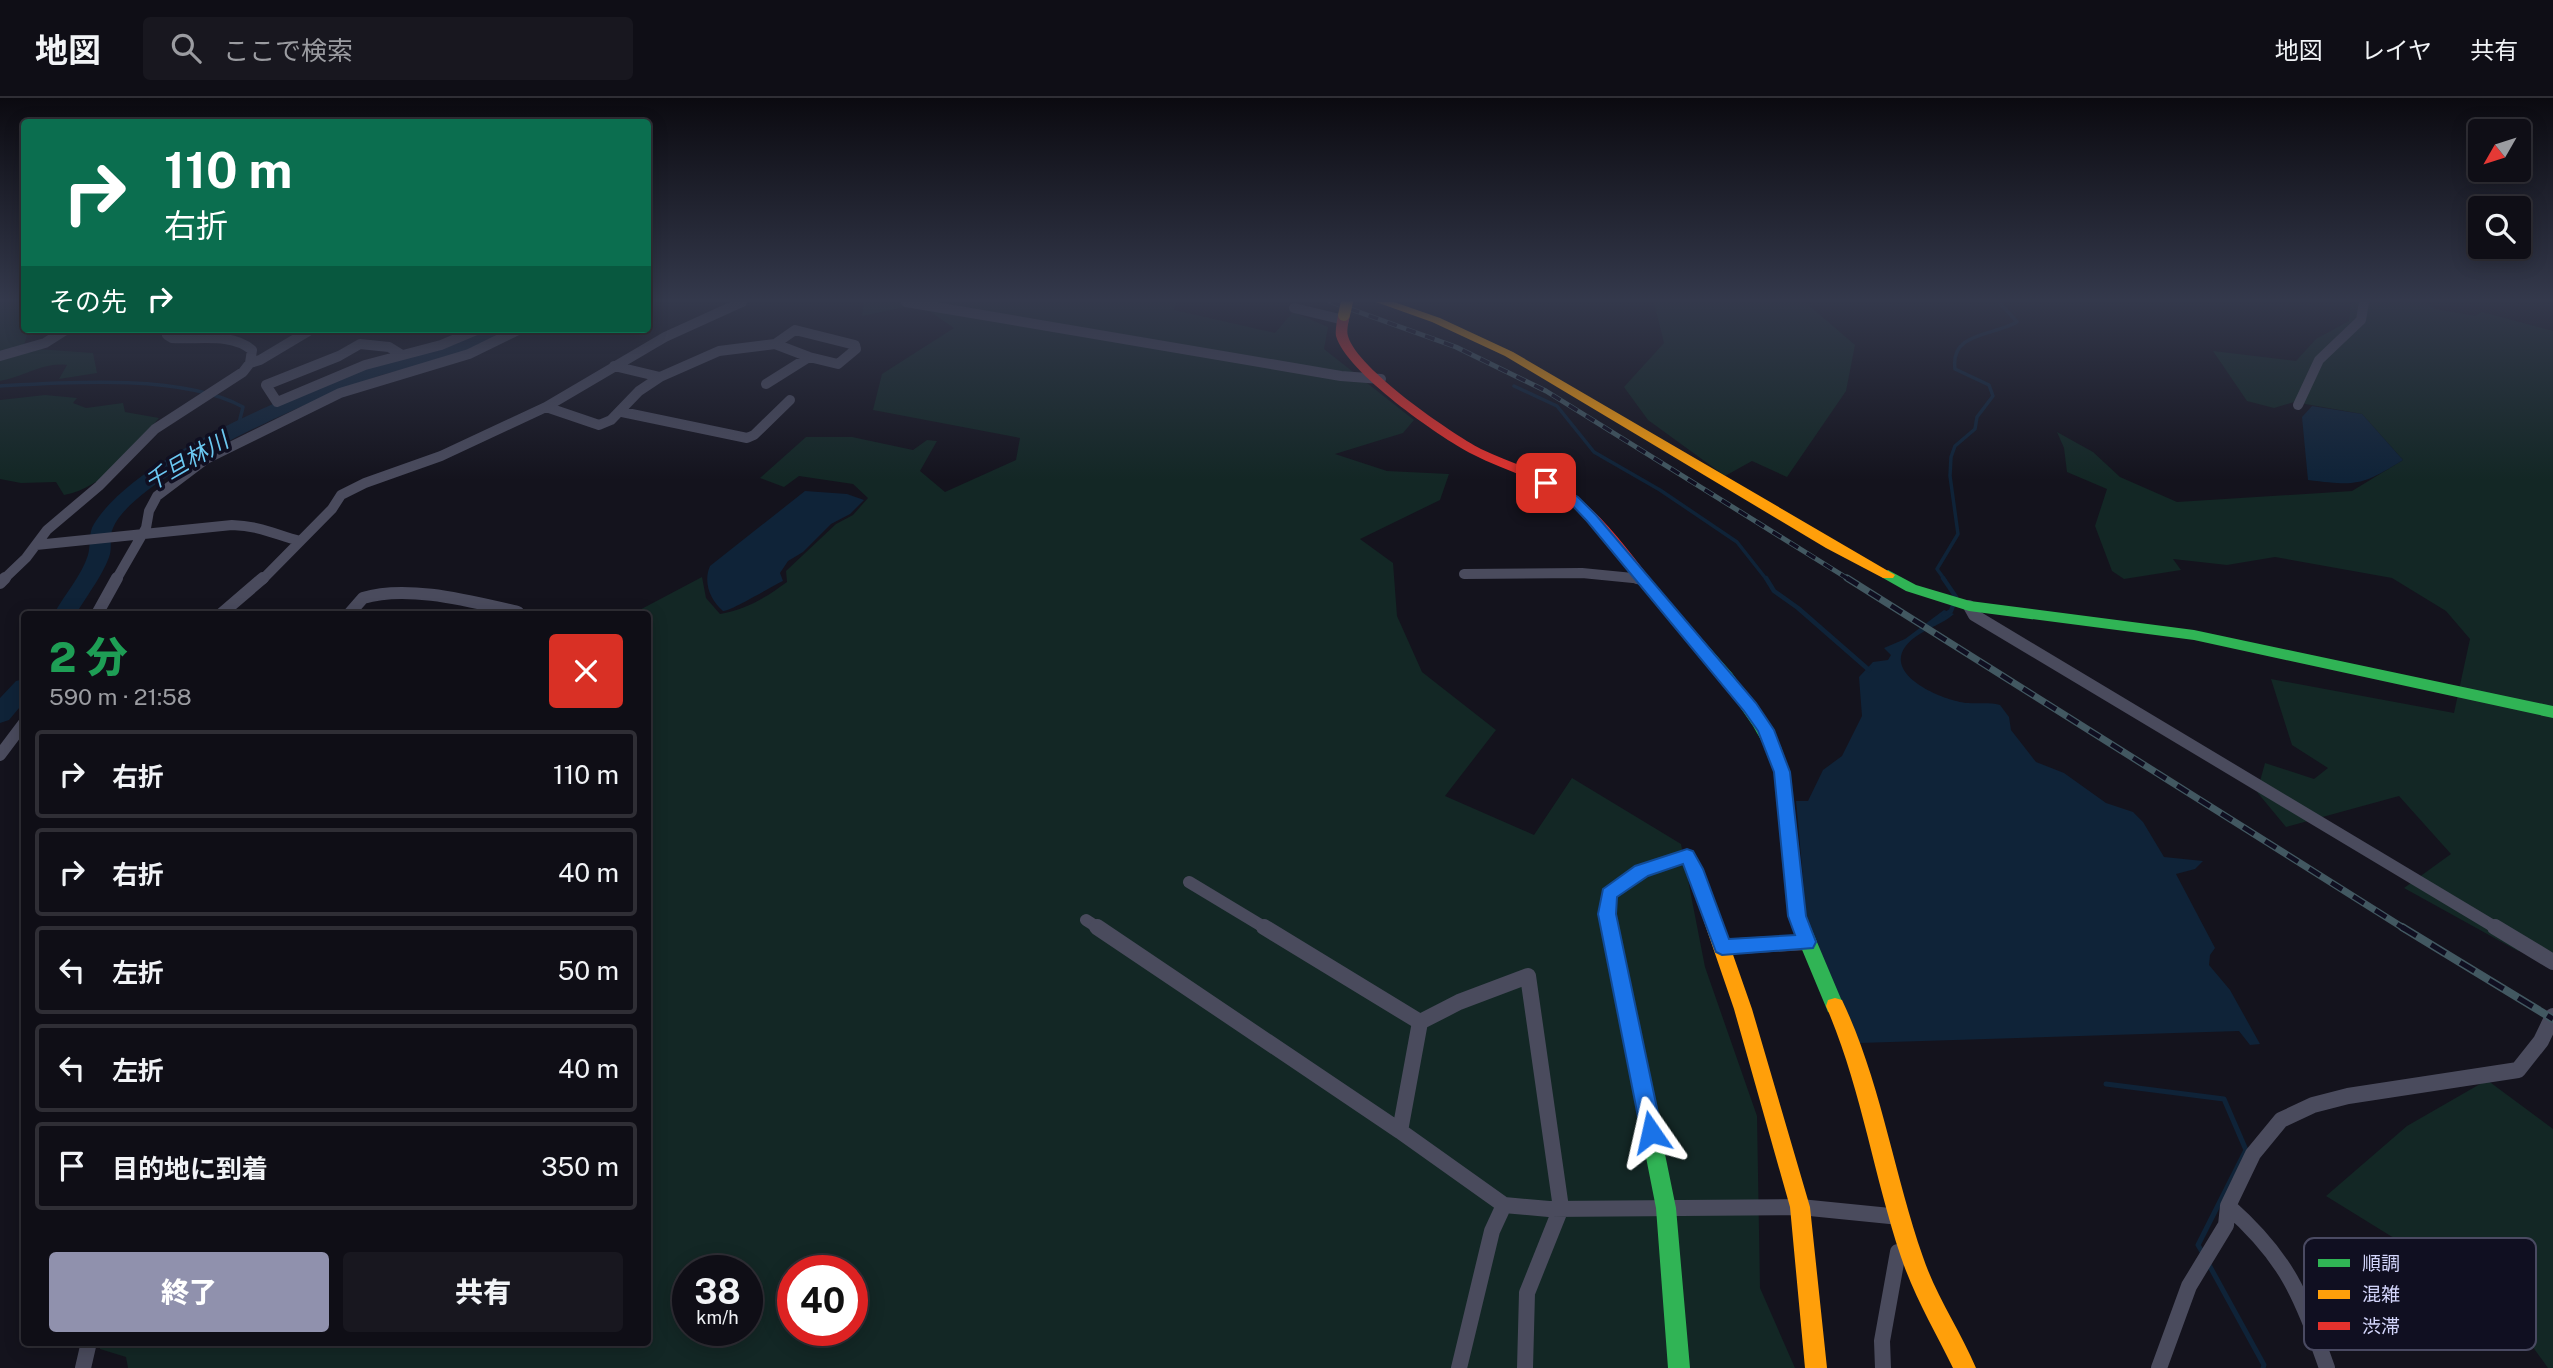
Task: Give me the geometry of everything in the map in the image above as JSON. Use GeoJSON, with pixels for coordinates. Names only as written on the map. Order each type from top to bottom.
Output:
{"type":"FeatureCollection","features":[{"type":"Feature","properties":{"kind":"street"},"geometry":{"type":"LineString","coordinates":[[3,576],[36,545],[47,530],[109,477],[155,429],[226,384],[243,372],[250,363],[256,361]]}},
{"type":"Feature","properties":{"kind":"street"},"geometry":{"type":"LineString","coordinates":[[326,361],[266,385],[266,388],[277,402],[379,361]]}},
{"type":"Feature","properties":{"kind":"street"},"geometry":{"type":"LineString","coordinates":[[98,611],[157,496],[206,459],[340,393],[445,361]]}},
{"type":"Feature","properties":{"kind":"street"},"geometry":{"type":"LineString","coordinates":[[225,611],[256,586],[332,509],[341,495],[365,483],[441,456],[546,407],[622,361]]}},
{"type":"Feature","properties":{"kind":"street"},"geometry":{"type":"LineString","coordinates":[[546,407],[605,425],[622,412],[636,394],[660,377],[696,361]]}},
{"type":"Feature","properties":{"kind":"street"},"geometry":{"type":"LineString","coordinates":[[766,384],[802,361]]}},
{"type":"Feature","properties":{"kind":"street"},"geometry":{"type":"LineString","coordinates":[[1254,361],[1341,376],[1381,379]]}},
{"type":"Feature","properties":{"kind":"street"},"geometry":{"type":"LineString","coordinates":[[1363,361],[1460,444],[1546,483],[1573,499],[1750,707],[1766,730],[1776,752],[1784,782],[1797,916],[1853,1044],[1871,1097],[1910,1249],[1930,1299],[1965,1368]]}},
{"type":"Feature","properties":{"kind":"street"},"geometry":{"type":"LineString","coordinates":[[1521,361],[1831,545],[1912,588],[1938,597],[1969,606],[2194,635],[2553,712]]}},
{"type":"Feature","properties":{"kind":"street"},"geometry":{"type":"LineString","coordinates":[[2298,405],[2305,384],[2318,361]]}},
{"type":"Feature","properties":{"kind":"street"},"geometry":{"type":"LineString","coordinates":[[614,366],[660,377]]}},
{"type":"Feature","properties":{"kind":"street"},"geometry":{"type":"LineString","coordinates":[[622,412],[747,438],[754,435],[790,400]]}},
{"type":"Feature","properties":{"kind":"street"},"geometry":{"type":"LineString","coordinates":[[36,545],[81,542],[206,524],[260,526],[267,532],[300,541]]}},
{"type":"Feature","properties":{"kind":"street"},"geometry":{"type":"LineString","coordinates":[[1464,574],[1582,573],[1643,579]]}},
{"type":"Feature","properties":{"kind":"street"},"geometry":{"type":"LineString","coordinates":[[352,611],[362,599],[377,593],[469,601],[514,611]]}},
{"type":"Feature","properties":{"kind":"street"},"geometry":{"type":"LineString","coordinates":[[1969,606],[1974,615],[2553,962]]}},
{"type":"Feature","properties":{"kind":"street"},"geometry":{"type":"LineString","coordinates":[[0,755],[21,727]]}},
{"type":"Feature","properties":{"kind":"street"},"geometry":{"type":"LineString","coordinates":[[1679,1368],[1667,1208],[1607,914],[1609,894],[1642,871],[1687,856],[1695,869],[1722,947],[1800,1207],[1816,1368]]}},
{"type":"Feature","properties":{"kind":"street"},"geometry":{"type":"LineString","coordinates":[[1189,882],[1420,1022]]}},
{"type":"Feature","properties":{"kind":"street"},"geometry":{"type":"LineString","coordinates":[[1086,920],[1400,1131],[1504,1205],[1561,1208],[1800,1207],[1900,1217]]}},
{"type":"Feature","properties":{"kind":"street"},"geometry":{"type":"LineString","coordinates":[[1722,947],[1807,942]]}},
{"type":"Feature","properties":{"kind":"street"},"geometry":{"type":"LineString","coordinates":[[1400,1131],[1420,1022],[1486,990],[1528,976],[1561,1208],[1527,1293],[1525,1368]]}},
{"type":"Feature","properties":{"kind":"street"},"geometry":{"type":"LineString","coordinates":[[2159,1368],[2179,1320],[2179,1309],[2226,1225],[2228,1206],[2253,1154],[2281,1120],[2313,1105],[2348,1096],[2518,1070],[2541,1041],[2553,1016]]}},
{"type":"Feature","properties":{"kind":"street"},"geometry":{"type":"LineString","coordinates":[[1459,1368],[1492,1231],[1504,1205]]}},
{"type":"Feature","properties":{"kind":"street"},"geometry":{"type":"LineString","coordinates":[[2228,1206],[2253,1228],[2281,1261],[2304,1305]]}},
{"type":"Feature","properties":{"kind":"street"},"geometry":{"type":"LineString","coordinates":[[1883,1368],[1882,1341],[1898,1252],[1910,1249]]}},
{"type":"Feature","properties":{"kind":"street"},"geometry":{"type":"LineString","coordinates":[[83,1368],[88,1346]]}},
{"type":"Feature","properties":{"kind":"street"},"geometry":{"type":"LineString","coordinates":[[2320,1350],[2327,1368]]}},
{"type":"Feature","properties":{"kind":"green space"},"geometry":{"type":"Polygon","coordinates":[[[0,361],[95,361],[97,373],[59,379],[67,365],[58,365],[0,381],[0,361]]]}},
{"type":"Feature","properties":{"kind":"green space"},"geometry":{"type":"Polygon","coordinates":[[[902,361],[1340,361],[1414,420],[1403,433],[1335,454],[1387,471],[1449,474],[1440,500],[1360,539],[1393,563],[1397,616],[1422,672],[1496,730],[1445,796],[1534,835],[1572,778],[1681,844],[1705,967],[1757,1116],[1760,1288],[1795,1368],[128,1368],[126,1357],[100,1349],[100,1346],[651,1346],[651,611],[638,611],[702,577],[706,598],[720,614],[747,606],[787,582],[786,571],[836,524],[853,515],[868,498],[853,484],[799,476],[784,487],[760,478],[806,437],[852,437],[913,450],[927,440],[937,441],[920,471],[945,492],[1016,460],[1020,438],[873,410],[882,374],[902,361]]]}},
{"type":"Feature","properties":{"kind":"green space"},"geometry":{"type":"Polygon","coordinates":[[[1647,361],[1852,361],[1846,391],[1787,477],[1752,461],[1725,476],[1648,420],[1624,387],[1647,361]]]}},
{"type":"Feature","properties":{"kind":"green space"},"geometry":{"type":"Polygon","coordinates":[[[2220,361],[2553,361],[2553,954],[2518,951],[2404,888],[2451,854],[2399,796],[2286,827],[2257,792],[2265,763],[2314,779],[2328,768],[2292,745],[2271,679],[2454,713],[2470,639],[2446,611],[2392,578],[2275,557],[2227,565],[2173,559],[2181,570],[2124,579],[2112,571],[2095,526],[2107,489],[2067,472],[2064,448],[2057,432],[2093,452],[2120,477],[2177,502],[2352,491],[2403,460],[2362,414],[2294,402],[2274,408],[2247,401],[2220,361]]]}},
{"type":"Feature","properties":{"kind":"green space"},"geometry":{"type":"Polygon","coordinates":[[[45,395],[77,398],[73,403],[86,408],[123,403],[125,412],[159,418],[117,465],[93,484],[79,491],[64,495],[56,482],[21,483],[0,479],[0,400],[45,395]]]}},
{"type":"Feature","properties":{"kind":"green space"},"geometry":{"type":"Polygon","coordinates":[[[2487,1080],[2553,1129],[2553,1368],[2548,1368],[2535,1350],[2536,1238],[2394,1238],[2326,1196],[2407,1126],[2487,1080]]]}},
{"type":"Feature","properties":{"kind":"water"},"geometry":{"type":"Polygon","coordinates":[[[2312,406],[2362,414],[2403,460],[2358,482],[2308,480],[2302,417],[2312,406]]]}},
{"type":"Feature","properties":{"kind":"water"},"geometry":{"type":"Polygon","coordinates":[[[805,491],[847,494],[864,500],[850,514],[831,524],[803,552],[788,561],[780,573],[783,581],[723,611],[714,602],[709,590],[707,578],[710,566],[805,491]]]}},
{"type":"Feature","properties":{"kind":"water"},"geometry":{"type":"Polygon","coordinates":[[[1944,610],[1954,614],[1910,641],[1905,647],[1901,658],[1903,668],[1910,678],[1933,693],[1958,702],[2000,705],[2009,717],[2011,730],[2036,762],[2064,773],[2106,803],[2133,812],[2143,822],[2164,857],[2203,861],[2195,869],[2176,874],[2215,948],[2210,955],[2209,965],[2230,990],[2260,1044],[2250,1045],[2239,1031],[1859,1043],[1807,922],[1796,801],[1808,801],[1823,770],[1842,756],[1862,716],[1859,677],[1873,662],[1888,660],[1891,655],[1884,648],[1905,639],[1944,610]]]}},
{"type":"Feature","properties":{"kind":"waterway"},"geometry":{"type":"LineString","coordinates":[[67,611],[99,555],[102,527],[119,505],[147,480],[217,439],[309,396],[373,372],[412,361]]}},
{"type":"Feature","properties":{"kind":"waterway"},"geometry":{"type":"LineString","coordinates":[[1945,580],[1937,569],[1958,534],[1950,476],[1951,457],[1955,446],[1975,429],[1977,417],[1993,396],[1989,385],[1955,369],[1955,361]]}},
{"type":"Feature","properties":{"kind":"waterway","name":"千旦林川"},"geometry":{"type":"LineString","coordinates":[[0,386],[91,382],[189,389],[218,396],[243,407],[237,431]]}},
{"type":"Feature","properties":{"kind":"waterway"},"geometry":{"type":"LineString","coordinates":[[1514,386],[1557,406],[1594,452],[1660,490],[1737,542],[1767,580]]}},
{"type":"Feature","properties":{"kind":"waterway"},"geometry":{"type":"LineString","coordinates":[[1766,578],[1774,591],[1798,608],[1869,670]]}},
{"type":"Feature","properties":{"kind":"waterway"},"geometry":{"type":"LineString","coordinates":[[1943,578],[1956,597],[1951,611],[1944,615]]}},
{"type":"Feature","properties":{"kind":"waterway","name":"千旦林川"},"geometry":{"type":"LineString","coordinates":[[0,714],[21,690]]}},
{"type":"Feature","properties":{"kind":"waterway"},"geometry":{"type":"LineString","coordinates":[[2106,1084],[2224,1099],[2246,1150],[2198,1245],[2204,1255]]}},
{"type":"Feature","properties":{"kind":"waterway"},"geometry":{"type":"LineString","coordinates":[[2208,1263],[2264,1365],[2263,1368]]}},
{"type":"Feature","properties":{"kind":"railway"},"geometry":{"type":"LineString","coordinates":[[1485,361],[1546,391],[1850,580]]}},
{"type":"Feature","properties":{"kind":"railway"},"geometry":{"type":"LineString","coordinates":[[1847,578],[2405,929]]}},
{"type":"Feature","properties":{"kind":"railway"},"geometry":{"type":"LineString","coordinates":[[2402,927],[2553,1019]]}},
{"type":"Feature","properties":{"kind":"traffic: fast"},"geometry":{"type":"LineString","coordinates":[[1888,575],[1911,588],[1969,606],[2194,635],[2553,712]]}},
{"type":"Feature","properties":{"kind":"traffic: fast"},"geometry":{"type":"LineString","coordinates":[[1653,592],[1727,677],[1760,723],[1773,747],[1782,772],[1797,916],[1835,1006]]}},
{"type":"Feature","properties":{"kind":"traffic: fast"},"geometry":{"type":"LineString","coordinates":[[1678,859],[1641,871],[1609,894],[1607,914],[1666,1208],[1679,1368]]}},
{"type":"Feature","properties":{"kind":"traffic: slow"},"geometry":{"type":"LineString","coordinates":[[1521,361],[1831,545],[1888,575]]}},
{"type":"Feature","properties":{"kind":"traffic: slow"},"geometry":{"type":"LineString","coordinates":[[1678,859],[1687,856],[1694,869],[1743,1009],[1800,1207],[1816,1368]]}},
{"type":"Feature","properties":{"kind":"traffic: slow"},"geometry":{"type":"LineString","coordinates":[[1835,1006],[1860,1068],[1917,1271],[1965,1368]]}},
{"type":"Feature","properties":{"kind":"traffic: jam"},"geometry":{"type":"LineString","coordinates":[[1358,361],[1401,400],[1464,444],[1539,479],[1573,500],[1605,532],[1653,592]]}},
{"type":"Feature","properties":{"kind":"route"},"geometry":{"type":"LineString","coordinates":[[1546,483],[1573,499],[1591,518],[1750,707],[1766,730],[1782,772],[1797,916],[1807,942],[1722,947],[1695,869],[1688,862],[1687,856],[1642,871],[1609,894],[1607,914],[1651,1132]]}}]}
